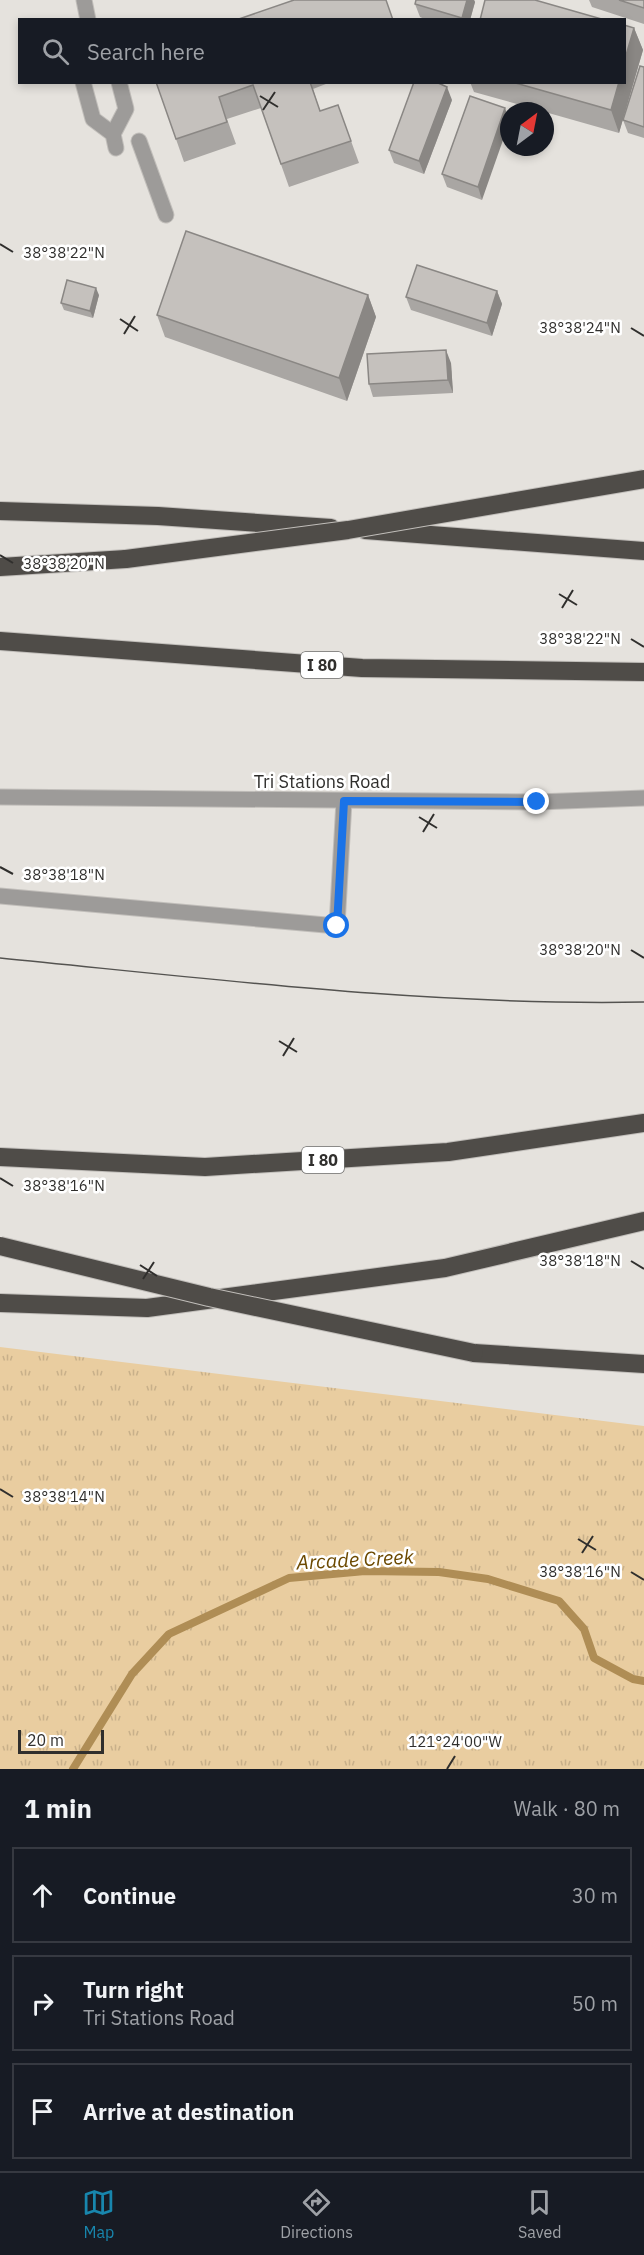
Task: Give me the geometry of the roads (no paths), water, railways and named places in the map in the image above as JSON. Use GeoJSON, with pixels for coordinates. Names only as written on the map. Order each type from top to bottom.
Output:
{"type":"FeatureCollection","features":[{"type":"Feature","properties":{"kind":"highway"},"geometry":{"type":"LineString","coordinates":[[0,567],[166,556],[348,530],[644,479]]}},
{"type":"Feature","properties":{"kind":"highway"},"geometry":{"type":"LineString","coordinates":[[0,511],[158,516],[644,550]]}},
{"type":"Feature","properties":{"kind":"highway","name":"I 80"},"geometry":{"type":"LineString","coordinates":[[0,641],[362,669],[644,672]]}},
{"type":"Feature","properties":{"kind":"highway","name":"I 80"},"geometry":{"type":"LineString","coordinates":[[0,1157],[205,1167],[448,1152],[644,1123]]}},
{"type":"Feature","properties":{"kind":"highway"},"geometry":{"type":"LineString","coordinates":[[0,1303],[147,1308],[445,1268],[644,1221]]}},
{"type":"Feature","properties":{"kind":"highway"},"geometry":{"type":"LineString","coordinates":[[0,1246],[209,1297],[474,1353],[644,1364]]}},
{"type":"Feature","properties":{"kind":"street"},"geometry":{"type":"LineString","coordinates":[[84,0],[88,18]]}},
{"type":"Feature","properties":{"kind":"street"},"geometry":{"type":"LineString","coordinates":[[84,84],[93,119],[114,141],[126,109],[120,84]]}},
{"type":"Feature","properties":{"kind":"street"},"geometry":{"type":"LineString","coordinates":[[139,141],[166,215]]}},
{"type":"Feature","properties":{"kind":"street","name":"Tri Stations Road"},"geometry":{"type":"LineString","coordinates":[[0,797],[537,802],[644,798]]}},
{"type":"Feature","properties":{"kind":"street"},"geometry":{"type":"LineString","coordinates":[[0,896],[337,926],[344,801]]}},
{"type":"Feature","properties":{"kind":"waterway","name":"Arcade Creek"},"geometry":{"type":"LineString","coordinates":[[73,1769],[132,1674],[169,1634],[289,1578],[365,1571],[439,1572],[488,1579],[559,1601],[584,1629],[594,1658],[633,1679],[644,1681]]}},
{"type":"Feature","properties":{"kind":"tram line"},"geometry":{"type":"LineString","coordinates":[[0,958],[241,982],[402,995],[483,1000],[644,1002]]}}]}
